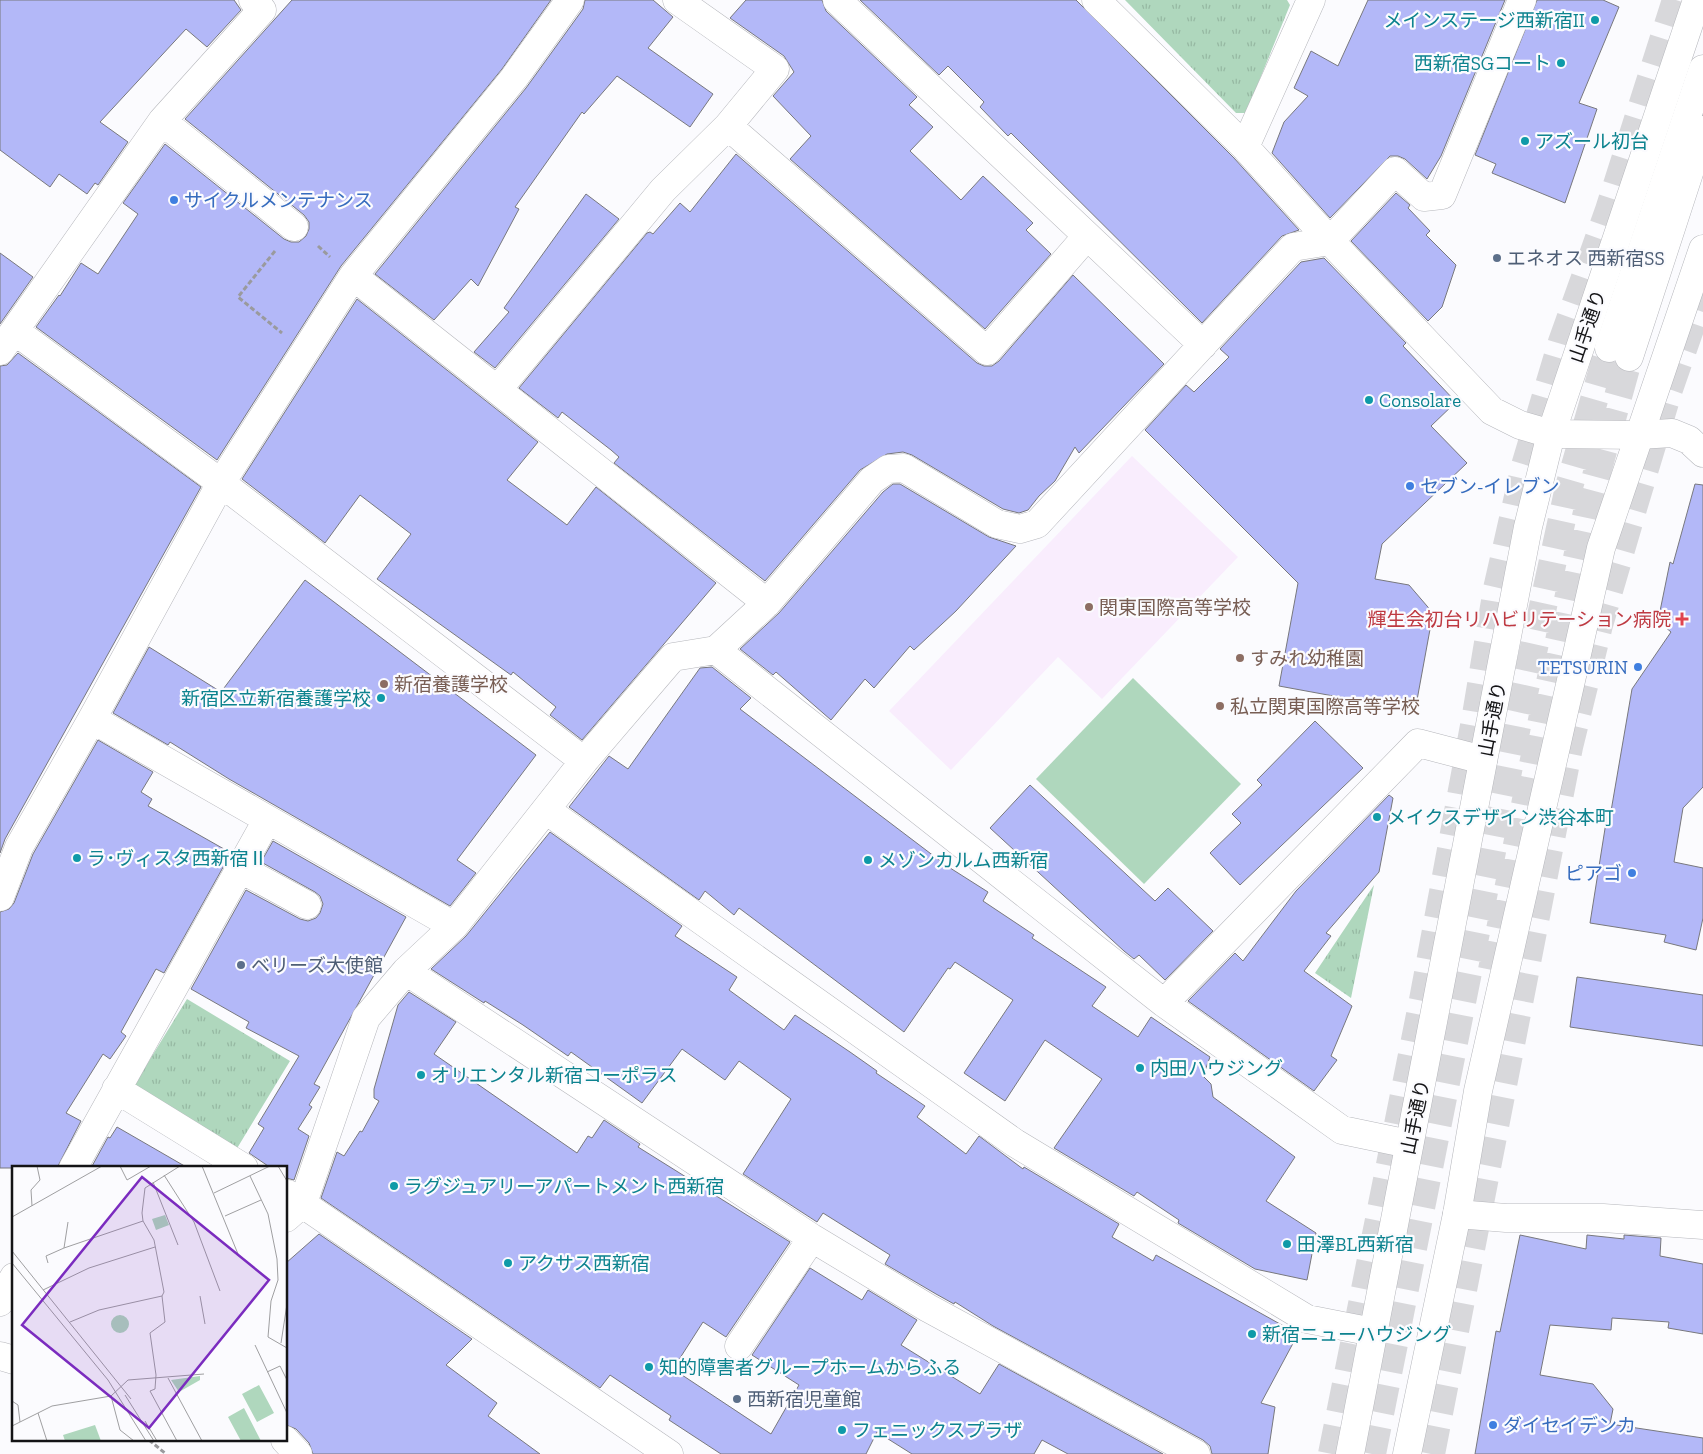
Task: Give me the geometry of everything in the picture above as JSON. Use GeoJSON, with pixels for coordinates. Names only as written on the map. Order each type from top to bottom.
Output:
{"type":"FeatureCollection","features":[{"type":"Feature","properties":{"kind":"main road"},"geometry":{"type":"LineString","coordinates":[[0,897],[10,841],[92,719],[221,483],[353,276],[514,78],[570,0]]}},
{"type":"Feature","properties":{"kind":"main road"},"geometry":{"type":"LineString","coordinates":[[837,0],[1203,345]]}},
{"type":"Feature","properties":{"kind":"main road"},"geometry":{"type":"LineString","coordinates":[[1096,0],[1245,147],[1330,241],[1492,411],[1520,425],[1551,434],[1639,435],[1672,433],[1698,440]]}},
{"type":"Feature","properties":{"kind":"main road"},"geometry":{"type":"LineString","coordinates":[[1245,147],[1311,0]]}},
{"type":"Feature","properties":{"kind":"main road"},"geometry":{"type":"LineString","coordinates":[[669,1454],[292,1205],[366,1018],[406,971],[454,926],[584,761],[673,657],[716,650],[767,603],[872,480],[888,469],[904,468],[997,524],[1020,530],[1037,524],[1293,247],[1330,241],[1395,170],[1424,197],[1442,195],[1522,0]]}},
{"type":"Feature","properties":{"kind":"main road","name":"山手通り"},"geometry":{"type":"LineString","coordinates":[[1350,1454],[1483,760],[1521,572],[1528,527],[1551,434],[1696,0]]}},
{"type":"Feature","properties":{"kind":"main road"},"geometry":{"type":"LineString","coordinates":[[498,389],[663,190],[728,126],[775,69],[681,1]]}},
{"type":"Feature","properties":{"kind":"main road"},"geometry":{"type":"LineString","coordinates":[[263,3],[162,120],[8,341],[221,483],[584,761]]}},
{"type":"Feature","properties":{"kind":"main road"},"geometry":{"type":"LineString","coordinates":[[1703,69],[1619,352],[1703,130]]}},
{"type":"Feature","properties":{"kind":"main road"},"geometry":{"type":"LineString","coordinates":[[162,120],[294,227]]}},
{"type":"Feature","properties":{"kind":"main road"},"geometry":{"type":"LineString","coordinates":[[728,126],[987,351],[1087,236]]}},
{"type":"Feature","properties":{"kind":"main road"},"geometry":{"type":"LineString","coordinates":[[1407,1454],[1458,1214],[1478,1091],[1601,548],[1703,249]]}},
{"type":"Feature","properties":{"kind":"main road"},"geometry":{"type":"LineString","coordinates":[[353,276],[767,603]]}},
{"type":"Feature","properties":{"kind":"main road"},"geometry":{"type":"LineString","coordinates":[[716,650],[1164,1003],[1342,1130],[1409,1144]]}},
{"type":"Feature","properties":{"kind":"main road"},"geometry":{"type":"LineString","coordinates":[[92,719],[454,926]]}},
{"type":"Feature","properties":{"kind":"main road"},"geometry":{"type":"LineString","coordinates":[[1164,1003],[1418,744],[1483,760]]}},
{"type":"Feature","properties":{"kind":"main road"},"geometry":{"type":"LineString","coordinates":[[546,810],[1015,1143],[1308,1319],[1373,1332]]}},
{"type":"Feature","properties":{"kind":"main road"},"geometry":{"type":"LineString","coordinates":[[74,1166],[267,820]]}},
{"type":"Feature","properties":{"kind":"main road"},"geometry":{"type":"LineString","coordinates":[[239,868],[307,906]]}},
{"type":"Feature","properties":{"kind":"main road"},"geometry":{"type":"LineString","coordinates":[[406,971],[812,1238],[928,1308],[1196,1454]]}},
{"type":"Feature","properties":{"kind":"main road"},"geometry":{"type":"LineString","coordinates":[[116,1089],[241,1166]]}},
{"type":"Feature","properties":{"kind":"main road"},"geometry":{"type":"LineString","coordinates":[[1458,1214],[1506,1218],[1603,1218],[1703,1225]]}},
{"type":"Feature","properties":{"kind":"main road"},"geometry":{"type":"LineString","coordinates":[[739,1346],[812,1238]]}},
{"type":"Feature","properties":{"kind":"main road"},"geometry":{"type":"LineString","coordinates":[[0,1302],[12,1281]]}},
{"type":"Feature","properties":{"kind":"main road"},"geometry":{"type":"LineString","coordinates":[[288,1442],[298,1454]]}},
{"type":"Feature","properties":{"kind":"path"},"geometry":{"type":"LineString","coordinates":[[305,352],[238,297],[294,227],[353,276]]}},
{"type":"Feature","properties":{"kind":"path"},"geometry":{"type":"LineString","coordinates":[[151,1442],[166,1454]]}},
{"type":"Feature","properties":{"kind":"shaded area","name":"関東国際高等学校"},"geometry":{"type":"Polygon","coordinates":[[[1132,456],[1238,557],[1102,699],[1058,657],[951,770],[889,711],[1132,456]]]}},
{"type":"Feature","properties":{"kind":"green space"},"geometry":{"type":"Polygon","coordinates":[[[1125,0],[1287,0],[1290,5],[1246,113],[1236,113],[1125,0]]]}},
{"type":"Feature","properties":{"kind":"green space"},"geometry":{"type":"Polygon","coordinates":[[[1133,678],[1241,784],[1144,884],[1036,779],[1133,678]]]}},
{"type":"Feature","properties":{"kind":"green space"},"geometry":{"type":"Polygon","coordinates":[[[1374,885],[1351,998],[1315,973],[1374,885]]]}},
{"type":"Feature","properties":{"kind":"green space"},"geometry":{"type":"Polygon","coordinates":[[[187,999],[290,1061],[236,1150],[133,1087],[187,999]]]}},
{"type":"Feature","properties":{"kind":"building"},"geometry":{"type":"Polygon","coordinates":[[[0,0],[234,0],[241,10],[207,47],[186,29],[100,122],[128,142],[98,185],[95,183],[87,194],[59,174],[50,187],[0,150],[0,0]]]}},
{"type":"Feature","properties":{"kind":"building"},"geometry":{"type":"Polygon","coordinates":[[[292,0],[551,0],[502,69],[341,266],[217,460],[36,327],[60,296],[81,263],[98,274],[138,214],[123,203],[165,144],[284,239],[291,242],[299,242],[306,236],[309,222],[304,215],[185,119],[292,0]]]}},
{"type":"Feature","properties":{"kind":"building"},"geometry":{"type":"Polygon","coordinates":[[[585,0],[653,0],[673,17],[648,48],[713,94],[690,127],[617,76],[584,114],[582,112],[515,207],[519,209],[478,286],[471,279],[434,320],[375,274],[526,88],[583,9],[585,0]]]}},
{"type":"Feature","properties":{"kind":"building"},"geometry":{"type":"Polygon","coordinates":[[[746,0],[822,0],[826,11],[917,97],[909,105],[933,127],[910,151],[961,200],[983,176],[1033,223],[1026,230],[1051,254],[985,329],[790,159],[811,136],[773,96],[794,72],[784,56],[730,18],[746,0]]]}},
{"type":"Feature","properties":{"kind":"building"},"geometry":{"type":"Polygon","coordinates":[[[860,0],[1076,0],[1234,158],[1299,230],[1282,236],[1202,323],[1011,133],[1008,136],[980,107],[984,102],[948,66],[939,75],[860,0]]]}},
{"type":"Feature","properties":{"kind":"building"},"geometry":{"type":"Polygon","coordinates":[[[1368,0],[1505,0],[1441,156],[1427,179],[1405,159],[1398,156],[1390,156],[1330,218],[1272,153],[1284,122],[1308,96],[1294,88],[1311,51],[1338,66],[1368,0]]]}},
{"type":"Feature","properties":{"kind":"building"},"geometry":{"type":"Polygon","coordinates":[[[1537,0],[1603,0],[1619,7],[1579,103],[1597,109],[1565,203],[1492,173],[1496,164],[1475,155],[1537,0]]]}},
{"type":"Feature","properties":{"kind":"building"},"geometry":{"type":"Polygon","coordinates":[[[736,154],[977,363],[984,366],[992,366],[999,361],[1073,275],[1164,364],[1079,453],[1075,447],[1055,481],[1028,510],[1019,513],[1003,509],[912,455],[903,452],[887,454],[860,470],[765,581],[614,463],[619,457],[611,450],[562,412],[558,418],[519,388],[647,233],[653,234],[680,203],[690,212],[736,154]]]}},
{"type":"Feature","properties":{"kind":"building"},"geometry":{"type":"Polygon","coordinates":[[[1396,193],[1410,205],[1408,208],[1430,231],[1426,235],[1456,265],[1442,307],[1428,321],[1351,241],[1396,193]]]}},
{"type":"Feature","properties":{"kind":"building"},"geometry":{"type":"Polygon","coordinates":[[[586,194],[619,219],[495,368],[474,352],[509,312],[504,308],[586,194]]]}},
{"type":"Feature","properties":{"kind":"building"},"geometry":{"type":"Polygon","coordinates":[[[0,253],[33,277],[0,324],[0,253]]]}},
{"type":"Feature","properties":{"kind":"building"},"geometry":{"type":"Polygon","coordinates":[[[1324,258],[1406,343],[1403,346],[1456,402],[1431,426],[1467,463],[1382,544],[1375,579],[1409,585],[1433,613],[1415,711],[1279,686],[1298,583],[1145,430],[1186,385],[1194,392],[1229,357],[1220,349],[1301,262],[1324,258]]]}},
{"type":"Feature","properties":{"kind":"building"},"geometry":{"type":"Polygon","coordinates":[[[357,299],[538,442],[507,480],[567,525],[596,487],[716,583],[582,740],[550,715],[556,707],[513,672],[511,675],[377,579],[411,534],[360,495],[325,543],[242,479],[357,299]]]}},
{"type":"Feature","properties":{"kind":"building"},"geometry":{"type":"Polygon","coordinates":[[[18,353],[201,487],[5,839],[0,853],[0,366],[7,365],[18,353]]]}},
{"type":"Feature","properties":{"kind":"building"},"geometry":{"type":"Polygon","coordinates":[[[893,484],[900,484],[989,537],[1016,546],[956,611],[914,650],[910,646],[874,688],[865,679],[831,720],[776,672],[773,675],[740,649],[779,613],[883,492],[893,484]]]}},
{"type":"Feature","properties":{"kind":"building"},"geometry":{"type":"Polygon","coordinates":[[[1695,484],[1703,485],[1703,787],[1683,808],[1674,862],[1703,868],[1703,918],[1696,950],[1664,942],[1666,935],[1590,923],[1607,816],[1610,817],[1632,689],[1671,632],[1658,621],[1670,562],[1673,564],[1695,484]]]}},
{"type":"Feature","properties":{"kind":"building"},"geometry":{"type":"Polygon","coordinates":[[[305,580],[536,755],[457,860],[476,873],[450,906],[229,779],[170,742],[168,745],[113,713],[149,647],[221,692],[305,580]]]}},
{"type":"Feature","properties":{"kind":"building"},"geometry":{"type":"Polygon","coordinates":[[[712,667],[751,698],[740,709],[947,866],[988,892],[983,901],[1034,935],[1032,938],[1106,987],[1092,1006],[1138,1037],[1151,1017],[1210,1057],[1203,1076],[1211,1084],[1213,1097],[1295,1157],[1266,1201],[1316,1233],[1307,1280],[1255,1269],[1178,1223],[1179,1220],[1137,1192],[1134,1196],[1054,1148],[1102,1079],[1045,1040],[1005,1101],[964,1073],[1013,1000],[955,962],[950,969],[948,968],[904,1032],[739,908],[734,915],[705,891],[699,900],[569,807],[609,756],[628,769],[700,668],[712,667]]]}},
{"type":"Feature","properties":{"kind":"building"},"geometry":{"type":"Polygon","coordinates":[[[1315,721],[1363,768],[1240,885],[1210,853],[1241,823],[1232,814],[1262,785],[1257,780],[1315,721]]]}},
{"type":"Feature","properties":{"kind":"building"},"geometry":{"type":"Polygon","coordinates":[[[98,740],[153,772],[141,792],[152,799],[148,806],[231,853],[164,973],[156,969],[121,1032],[126,1036],[110,1059],[103,1054],[66,1113],[81,1121],[58,1166],[12,1166],[12,1168],[0,1168],[0,912],[9,909],[14,903],[33,854],[98,740]]]}},
{"type":"Feature","properties":{"kind":"building"},"geometry":{"type":"Polygon","coordinates":[[[1030,785],[1155,901],[1168,888],[1213,931],[1165,980],[1139,955],[1134,959],[1124,951],[990,828],[1030,785]]]}},
{"type":"Feature","properties":{"kind":"building"},"geometry":{"type":"Polygon","coordinates":[[[1389,795],[1393,798],[1379,872],[1326,933],[1331,936],[1304,971],[1352,1006],[1331,1056],[1337,1060],[1314,1091],[1188,1001],[1235,953],[1243,961],[1296,891],[1389,795]]]}},
{"type":"Feature","properties":{"kind":"building"},"geometry":{"type":"Polygon","coordinates":[[[550,832],[682,926],[675,936],[737,977],[729,990],[784,1030],[795,1015],[850,1052],[877,1071],[876,1073],[925,1106],[917,1117],[966,1154],[979,1136],[1023,1169],[1024,1167],[1119,1224],[1112,1237],[1153,1261],[1156,1255],[1298,1334],[1261,1403],[1275,1407],[1268,1454],[1212,1454],[1210,1446],[1203,1440],[993,1326],[955,1302],[954,1304],[885,1264],[890,1255],[823,1213],[817,1222],[743,1174],[791,1099],[739,1061],[725,1080],[682,1049],[642,1103],[571,1052],[568,1056],[523,1025],[431,969],[466,936],[550,832]]]}},
{"type":"Feature","properties":{"kind":"building"},"geometry":{"type":"Polygon","coordinates":[[[273,841],[406,917],[314,1084],[320,1087],[309,1105],[312,1107],[298,1129],[309,1136],[294,1180],[288,1178],[288,1166],[268,1166],[249,1153],[264,1128],[258,1124],[299,1056],[246,1028],[249,1022],[191,989],[246,890],[300,919],[308,921],[316,918],[320,913],[323,904],[320,896],[261,862],[273,841]]]}},
{"type":"Feature","properties":{"kind":"building"},"geometry":{"type":"Polygon","coordinates":[[[1577,977],[1703,995],[1703,1046],[1570,1027],[1577,977]]]}},
{"type":"Feature","properties":{"kind":"building"},"geometry":{"type":"Polygon","coordinates":[[[409,992],[456,1022],[434,1054],[577,1153],[588,1136],[592,1138],[604,1120],[640,1144],[638,1147],[790,1242],[726,1337],[703,1322],[673,1369],[771,1434],[799,1385],[752,1355],[810,1268],[862,1300],[868,1290],[917,1320],[901,1345],[980,1394],[999,1364],[1163,1454],[1068,1454],[1042,1440],[1034,1454],[912,1454],[877,1432],[866,1454],[721,1454],[669,1420],[671,1416],[610,1375],[600,1388],[321,1198],[337,1152],[344,1156],[360,1131],[362,1132],[379,1101],[374,1098],[374,1089],[398,1005],[409,992]]]}},
{"type":"Feature","properties":{"kind":"building"},"geometry":{"type":"Polygon","coordinates":[[[117,1127],[185,1166],[92,1166],[108,1137],[110,1138],[117,1127]]]}},
{"type":"Feature","properties":{"kind":"building"},"geometry":{"type":"Polygon","coordinates":[[[319,1234],[472,1339],[446,1365],[497,1403],[488,1416],[540,1454],[313,1454],[309,1443],[296,1429],[288,1426],[288,1261],[319,1234]]]}},
{"type":"Feature","properties":{"kind":"building"},"geometry":{"type":"Polygon","coordinates":[[[1520,1235],[1586,1249],[1587,1235],[1624,1239],[1624,1235],[1661,1238],[1660,1256],[1703,1264],[1703,1334],[1668,1328],[1669,1322],[1612,1318],[1611,1330],[1550,1325],[1540,1375],[1593,1384],[1613,1409],[1610,1424],[1703,1438],[1703,1454],[1475,1454],[1496,1331],[1500,1332],[1520,1235]]]}},
{"type":"Feature","properties":{"kind":"tunnel"},"geometry":{"type":"LineString","coordinates":[[1332,1454],[1423,1000],[1476,715],[1497,589],[1525,466],[1562,342],[1609,210],[1676,0]]}},
{"type":"Feature","properties":{"kind":"tunnel"},"geometry":{"type":"LineString","coordinates":[[1431,1454],[1569,747],[1599,625],[1634,505],[1669,389],[1703,292]]}},
{"type":"Feature","properties":{"kind":"tunnel"},"geometry":{"type":"LineString","coordinates":[[1372,1454],[1518,721],[1569,487],[1609,348]]}},
{"type":"Feature","properties":{"kind":"tunnel"},"geometry":{"type":"LineString","coordinates":[[1492,970],[1543,715],[1590,498],[1629,357]]}},
{"type":"Feature","properties":{"kind":"place","name":"メインステージ西新宿II"},"geometry":{"type":"Point","coordinates":[1595,20]}},
{"type":"Feature","properties":{"kind":"place","name":"西新宿SGコート"},"geometry":{"type":"Point","coordinates":[1561,63]}},
{"type":"Feature","properties":{"kind":"place","name":"アズール初台"},"geometry":{"type":"Point","coordinates":[1525,141]}},
{"type":"Feature","properties":{"kind":"place","name":"サイクルメンテナンス"},"geometry":{"type":"Point","coordinates":[174,200]}},
{"type":"Feature","properties":{"kind":"place","name":"エネオス 西新宿SS"},"geometry":{"type":"Point","coordinates":[1497,258]}},
{"type":"Feature","properties":{"kind":"place","name":"Consolare"},"geometry":{"type":"Point","coordinates":[1369,400]}},
{"type":"Feature","properties":{"kind":"place","name":"セブン-イレブン"},"geometry":{"type":"Point","coordinates":[1410,486]}},
{"type":"Feature","properties":{"kind":"place","name":"関東国際高等学校"},"geometry":{"type":"Point","coordinates":[1089,607]}},
{"type":"Feature","properties":{"kind":"place","name":"輝生会初台リハビリテーション病院"},"geometry":{"type":"Point","coordinates":[1682,619]}},
{"type":"Feature","properties":{"kind":"place","name":"すみれ幼稚園"},"geometry":{"type":"Point","coordinates":[1240,658]}},
{"type":"Feature","properties":{"kind":"place","name":"TETSURIN"},"geometry":{"type":"Point","coordinates":[1638,667]}},
{"type":"Feature","properties":{"kind":"place","name":"新宿養護学校"},"geometry":{"type":"Point","coordinates":[384,684]}},
{"type":"Feature","properties":{"kind":"place","name":"新宿区立新宿養護学校"},"geometry":{"type":"Point","coordinates":[381,698]}},
{"type":"Feature","properties":{"kind":"place","name":"私立関東国際高等学校"},"geometry":{"type":"Point","coordinates":[1220,706]}},
{"type":"Feature","properties":{"kind":"place","name":"メイクスデザイン渋谷本町"},"geometry":{"type":"Point","coordinates":[1377,817]}},
{"type":"Feature","properties":{"kind":"place","name":"ラ･ヴィスタ西新宿Ⅱ"},"geometry":{"type":"Point","coordinates":[77,858]}},
{"type":"Feature","properties":{"kind":"place","name":"メゾンカルム西新宿"},"geometry":{"type":"Point","coordinates":[868,860]}},
{"type":"Feature","properties":{"kind":"place","name":"ピアゴ"},"geometry":{"type":"Point","coordinates":[1632,873]}},
{"type":"Feature","properties":{"kind":"place","name":"ベリーズ大使館"},"geometry":{"type":"Point","coordinates":[241,965]}},
{"type":"Feature","properties":{"kind":"place","name":"内田ハウジング"},"geometry":{"type":"Point","coordinates":[1140,1068]}},
{"type":"Feature","properties":{"kind":"place","name":"オリエンタル新宿コーポラス"},"geometry":{"type":"Point","coordinates":[421,1075]}},
{"type":"Feature","properties":{"kind":"place","name":"ラグジュアリーアパートメント西新宿"},"geometry":{"type":"Point","coordinates":[394,1186]}},
{"type":"Feature","properties":{"kind":"place","name":"田澤BL西新宿"},"geometry":{"type":"Point","coordinates":[1287,1244]}},
{"type":"Feature","properties":{"kind":"place","name":"アクサス西新宿"},"geometry":{"type":"Point","coordinates":[508,1263]}},
{"type":"Feature","properties":{"kind":"place","name":"新宿ニューハウジング"},"geometry":{"type":"Point","coordinates":[1252,1334]}},
{"type":"Feature","properties":{"kind":"place","name":"知的障害者グループホームからふる"},"geometry":{"type":"Point","coordinates":[649,1367]}},
{"type":"Feature","properties":{"kind":"place","name":"西新宿児童館"},"geometry":{"type":"Point","coordinates":[737,1399]}},
{"type":"Feature","properties":{"kind":"place","name":"ダイセイデンカ"},"geometry":{"type":"Point","coordinates":[1493,1425]}},
{"type":"Feature","properties":{"kind":"place","name":"フェニックスプラザ"},"geometry":{"type":"Point","coordinates":[842,1430]}}]}
